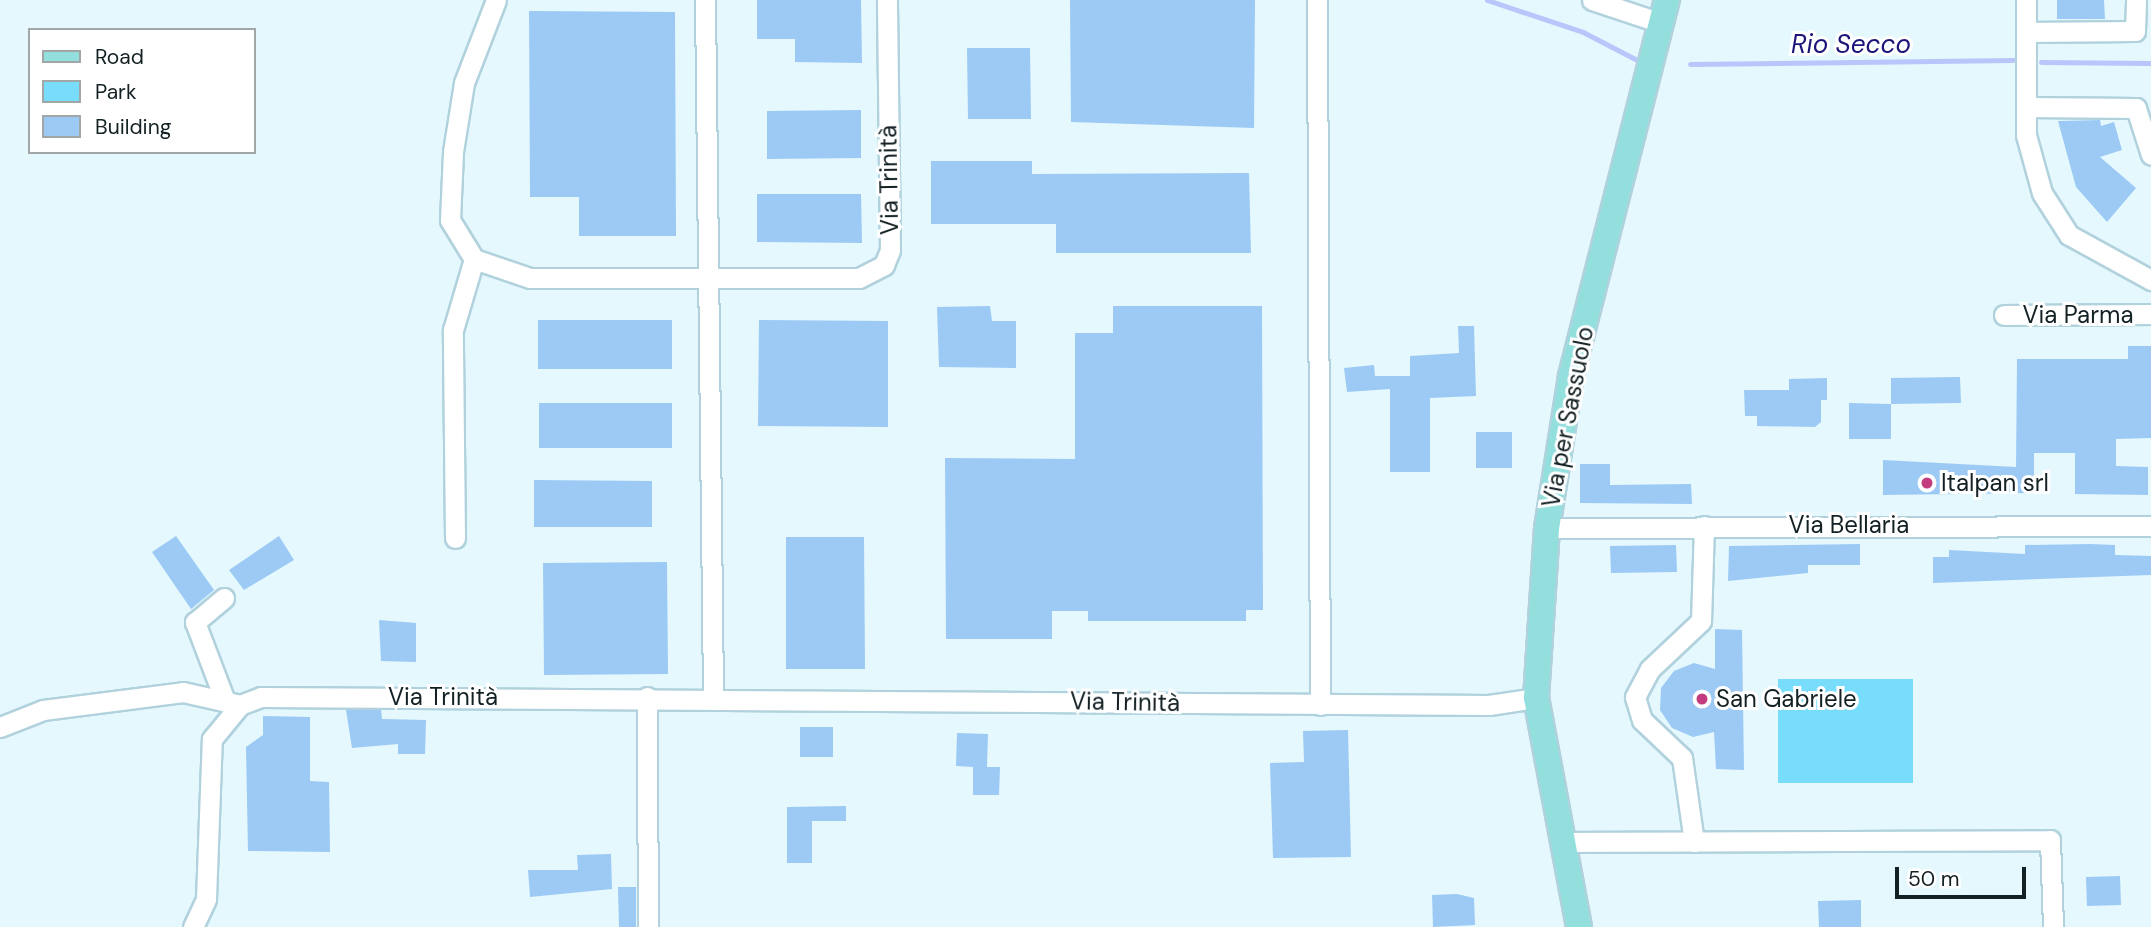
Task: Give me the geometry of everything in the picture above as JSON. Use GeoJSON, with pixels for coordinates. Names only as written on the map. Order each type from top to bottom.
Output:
{"type":"FeatureCollection","features":[{"type":"Feature","properties":{"kind":"main road","name":"Via per Sassuolo"},"geometry":{"type":"LineString","coordinates":[[1579,927],[1536,698],[1548,528],[1571,376],[1664,11]]}},
{"type":"Feature","properties":{"kind":"street"},"geometry":{"type":"LineString","coordinates":[[455,538],[453,330],[474,259],[450,220],[453,152],[464,83],[496,0]]}},
{"type":"Feature","properties":{"kind":"street"},"geometry":{"type":"LineString","coordinates":[[705,0],[711,278],[713,698]]}},
{"type":"Feature","properties":{"kind":"street","name":"Via Trinità"},"geometry":{"type":"LineString","coordinates":[[474,259],[530,278],[859,278],[884,265],[890,250],[887,0]]}},
{"type":"Feature","properties":{"kind":"street"},"geometry":{"type":"LineString","coordinates":[[1317,0],[1320,705]]}},
{"type":"Feature","properties":{"kind":"street"},"geometry":{"type":"LineString","coordinates":[[1592,0],[1664,11]]}},
{"type":"Feature","properties":{"kind":"street"},"geometry":{"type":"LineString","coordinates":[[2026,0],[2026,135],[2042,193],[2069,235],[2151,280]]}},
{"type":"Feature","properties":{"kind":"street"},"geometry":{"type":"LineString","coordinates":[[2026,32],[2136,31],[2136,0]]}},
{"type":"Feature","properties":{"kind":"street"},"geometry":{"type":"LineString","coordinates":[[2026,107],[2136,108],[2151,155]]}},
{"type":"Feature","properties":{"kind":"street","name":"Via Parma"},"geometry":{"type":"LineString","coordinates":[[2004,315],[2151,314]]}},
{"type":"Feature","properties":{"kind":"street"},"geometry":{"type":"LineString","coordinates":[[1694,842],[1682,758],[1642,720],[1635,696],[1650,669],[1701,621],[1704,526]]}},
{"type":"Feature","properties":{"kind":"street","name":"Via Bellaria"},"geometry":{"type":"LineString","coordinates":[[1548,528],[2151,526]]}},
{"type":"Feature","properties":{"kind":"street"},"geometry":{"type":"LineString","coordinates":[[193,927],[206,899],[207,762],[212,739],[232,703],[195,622],[224,598]]}},
{"type":"Feature","properties":{"kind":"street","name":"Via Trinità"},"geometry":{"type":"LineString","coordinates":[[0,727],[43,710],[183,692],[232,703],[261,697],[647,697],[1489,705],[1536,698]]}},
{"type":"Feature","properties":{"kind":"street"},"geometry":{"type":"LineString","coordinates":[[647,697],[648,927]]}},
{"type":"Feature","properties":{"kind":"street"},"geometry":{"type":"LineString","coordinates":[[1562,842],[2050,840],[2053,927]]}},
{"type":"Feature","properties":{"kind":"green space"},"geometry":{"type":"Polygon","coordinates":[[[1778,679],[1913,679],[1913,783],[1778,783],[1778,679]]]}},
{"type":"Feature","properties":{"kind":"building"},"geometry":{"type":"Polygon","coordinates":[[[757,0],[861,0],[862,63],[795,62],[795,39],[757,39],[757,0]]]}},
{"type":"Feature","properties":{"kind":"building"},"geometry":{"type":"Polygon","coordinates":[[[1070,0],[1255,0],[1254,128],[1071,122],[1070,0]]]}},
{"type":"Feature","properties":{"kind":"building"},"geometry":{"type":"Polygon","coordinates":[[[2057,0],[2104,0],[2105,19],[2057,19],[2057,0]]]}},
{"type":"Feature","properties":{"kind":"building"},"geometry":{"type":"Polygon","coordinates":[[[529,11],[675,12],[676,236],[579,236],[579,197],[530,197],[529,11]]]}},
{"type":"Feature","properties":{"kind":"building"},"geometry":{"type":"Polygon","coordinates":[[[967,48],[1030,48],[1031,119],[968,119],[967,48]]]}},
{"type":"Feature","properties":{"kind":"building"},"geometry":{"type":"Polygon","coordinates":[[[861,110],[861,158],[767,159],[767,111],[861,110]]]}},
{"type":"Feature","properties":{"kind":"building"},"geometry":{"type":"Polygon","coordinates":[[[2100,120],[2101,126],[2114,122],[2122,150],[2100,157],[2136,188],[2107,222],[2076,187],[2058,121],[2100,120]]]}},
{"type":"Feature","properties":{"kind":"building"},"geometry":{"type":"Polygon","coordinates":[[[931,161],[1032,161],[1032,174],[1249,173],[1251,253],[1056,253],[1056,224],[931,224],[931,161]]]}},
{"type":"Feature","properties":{"kind":"building"},"geometry":{"type":"Polygon","coordinates":[[[757,194],[861,194],[862,243],[757,242],[757,194]]]}},
{"type":"Feature","properties":{"kind":"building"},"geometry":{"type":"Polygon","coordinates":[[[990,306],[992,321],[1016,321],[1016,368],[939,367],[937,307],[990,306]]]}},
{"type":"Feature","properties":{"kind":"building"},"geometry":{"type":"Polygon","coordinates":[[[1113,306],[1262,306],[1263,610],[1246,610],[1246,621],[1088,621],[1088,611],[1052,611],[1052,639],[946,639],[945,458],[1075,459],[1075,333],[1113,333],[1113,306]]]}},
{"type":"Feature","properties":{"kind":"building"},"geometry":{"type":"Polygon","coordinates":[[[538,320],[672,320],[672,369],[538,369],[538,320]]]}},
{"type":"Feature","properties":{"kind":"building"},"geometry":{"type":"Polygon","coordinates":[[[759,320],[888,321],[888,427],[758,426],[759,320]]]}},
{"type":"Feature","properties":{"kind":"building"},"geometry":{"type":"Polygon","coordinates":[[[1458,326],[1474,326],[1476,396],[1430,398],[1430,472],[1390,472],[1390,389],[1347,392],[1344,368],[1374,365],[1375,376],[1410,376],[1410,356],[1459,353],[1458,326]]]}},
{"type":"Feature","properties":{"kind":"building"},"geometry":{"type":"Polygon","coordinates":[[[2128,346],[2151,346],[2151,438],[2116,439],[2116,466],[2148,467],[2148,495],[2075,494],[2075,453],[2034,453],[2034,493],[1883,495],[1883,460],[2016,467],[2017,359],[2128,359],[2128,346]]]}},
{"type":"Feature","properties":{"kind":"building"},"geometry":{"type":"Polygon","coordinates":[[[1960,377],[1961,403],[1891,404],[1891,378],[1960,377]]]}},
{"type":"Feature","properties":{"kind":"building"},"geometry":{"type":"Polygon","coordinates":[[[1827,378],[1827,400],[1821,400],[1821,422],[1815,427],[1757,426],[1757,416],[1745,416],[1744,390],[1789,390],[1789,379],[1827,378]]]}},
{"type":"Feature","properties":{"kind":"building"},"geometry":{"type":"Polygon","coordinates":[[[539,403],[672,403],[672,448],[539,448],[539,403]]]}},
{"type":"Feature","properties":{"kind":"building"},"geometry":{"type":"Polygon","coordinates":[[[1849,403],[1891,404],[1891,439],[1849,439],[1849,403]]]}},
{"type":"Feature","properties":{"kind":"building"},"geometry":{"type":"Polygon","coordinates":[[[1476,432],[1512,432],[1512,468],[1476,468],[1476,432]]]}},
{"type":"Feature","properties":{"kind":"building"},"geometry":{"type":"Polygon","coordinates":[[[1580,464],[1610,464],[1610,485],[1691,484],[1692,504],[1580,503],[1580,464]]]}},
{"type":"Feature","properties":{"kind":"building"},"geometry":{"type":"Polygon","coordinates":[[[534,480],[652,481],[652,527],[534,527],[534,480]]]}},
{"type":"Feature","properties":{"kind":"building"},"geometry":{"type":"Polygon","coordinates":[[[176,536],[214,590],[191,609],[152,552],[176,536]]]}},
{"type":"Feature","properties":{"kind":"building"},"geometry":{"type":"Polygon","coordinates":[[[279,536],[294,560],[244,590],[229,570],[279,536]]]}},
{"type":"Feature","properties":{"kind":"building"},"geometry":{"type":"Polygon","coordinates":[[[786,537],[864,537],[865,669],[786,669],[786,537]]]}},
{"type":"Feature","properties":{"kind":"building"},"geometry":{"type":"Polygon","coordinates":[[[1860,544],[1860,565],[1808,565],[1808,573],[1728,581],[1729,546],[1860,544]]]}},
{"type":"Feature","properties":{"kind":"building"},"geometry":{"type":"Polygon","coordinates":[[[1676,545],[1677,572],[1611,573],[1610,546],[1676,545]]]}},
{"type":"Feature","properties":{"kind":"building"},"geometry":{"type":"Polygon","coordinates":[[[2025,545],[2115,545],[2115,555],[2151,556],[2151,575],[1933,583],[1933,557],[1949,557],[1949,550],[2025,554],[2025,545]]]}},
{"type":"Feature","properties":{"kind":"building"},"geometry":{"type":"Polygon","coordinates":[[[667,562],[668,674],[544,675],[543,563],[667,562]]]}},
{"type":"Feature","properties":{"kind":"building"},"geometry":{"type":"Polygon","coordinates":[[[379,620],[416,623],[416,662],[381,661],[379,620]]]}},
{"type":"Feature","properties":{"kind":"building","name":"San Gabriele"},"geometry":{"type":"Polygon","coordinates":[[[1715,629],[1742,630],[1744,770],[1716,769],[1714,732],[1693,737],[1672,728],[1660,710],[1661,688],[1674,671],[1694,663],[1715,669],[1715,629]]]}},
{"type":"Feature","properties":{"kind":"building"},"geometry":{"type":"Polygon","coordinates":[[[346,710],[381,710],[382,719],[426,720],[425,754],[398,754],[398,744],[352,748],[346,710]]]}},
{"type":"Feature","properties":{"kind":"building"},"geometry":{"type":"Polygon","coordinates":[[[263,716],[310,717],[310,781],[329,782],[330,852],[248,851],[246,747],[263,735],[263,716]]]}},
{"type":"Feature","properties":{"kind":"building"},"geometry":{"type":"Polygon","coordinates":[[[800,727],[833,727],[833,757],[800,757],[800,727]]]}},
{"type":"Feature","properties":{"kind":"building"},"geometry":{"type":"Polygon","coordinates":[[[1348,730],[1351,857],[1273,858],[1270,763],[1304,762],[1303,731],[1348,730]]]}},
{"type":"Feature","properties":{"kind":"building"},"geometry":{"type":"Polygon","coordinates":[[[957,733],[988,734],[987,767],[1000,767],[999,795],[973,795],[973,767],[956,766],[957,733]]]}},
{"type":"Feature","properties":{"kind":"building"},"geometry":{"type":"Polygon","coordinates":[[[846,806],[846,821],[812,821],[812,863],[787,863],[787,807],[846,806]]]}},
{"type":"Feature","properties":{"kind":"building"},"geometry":{"type":"Polygon","coordinates":[[[611,854],[612,889],[530,897],[528,870],[578,870],[577,855],[611,854]]]}},
{"type":"Feature","properties":{"kind":"building"},"geometry":{"type":"Polygon","coordinates":[[[2120,876],[2121,905],[2087,906],[2086,877],[2120,876]]]}},
{"type":"Feature","properties":{"kind":"building"},"geometry":{"type":"Polygon","coordinates":[[[618,887],[636,887],[636,927],[619,927],[618,887]]]}},
{"type":"Feature","properties":{"kind":"building"},"geometry":{"type":"Polygon","coordinates":[[[1457,894],[1474,898],[1475,925],[1433,927],[1432,895],[1457,894]]]}},
{"type":"Feature","properties":{"kind":"building"},"geometry":{"type":"Polygon","coordinates":[[[1861,900],[1861,927],[1819,927],[1818,901],[1861,900]]]}},
{"type":"Feature","properties":{"kind":"waterway","name":"Rio Secco"},"geometry":{"type":"LineString","coordinates":[[1487,0],[1583,32],[1639,61]]}},
{"type":"Feature","properties":{"kind":"waterway","name":"Rio Secco"},"geometry":{"type":"LineString","coordinates":[[1690,64],[2013,60]]}},
{"type":"Feature","properties":{"kind":"waterway","name":"Rio Secco"},"geometry":{"type":"LineString","coordinates":[[2041,62],[2151,63]]}},
{"type":"Feature","properties":{"kind":"place","name":"Italpan srl"},"geometry":{"type":"Point","coordinates":[1927,483]}},
{"type":"Feature","properties":{"kind":"place","name":"San Gabriele"},"geometry":{"type":"Point","coordinates":[1702,699]}}]}
